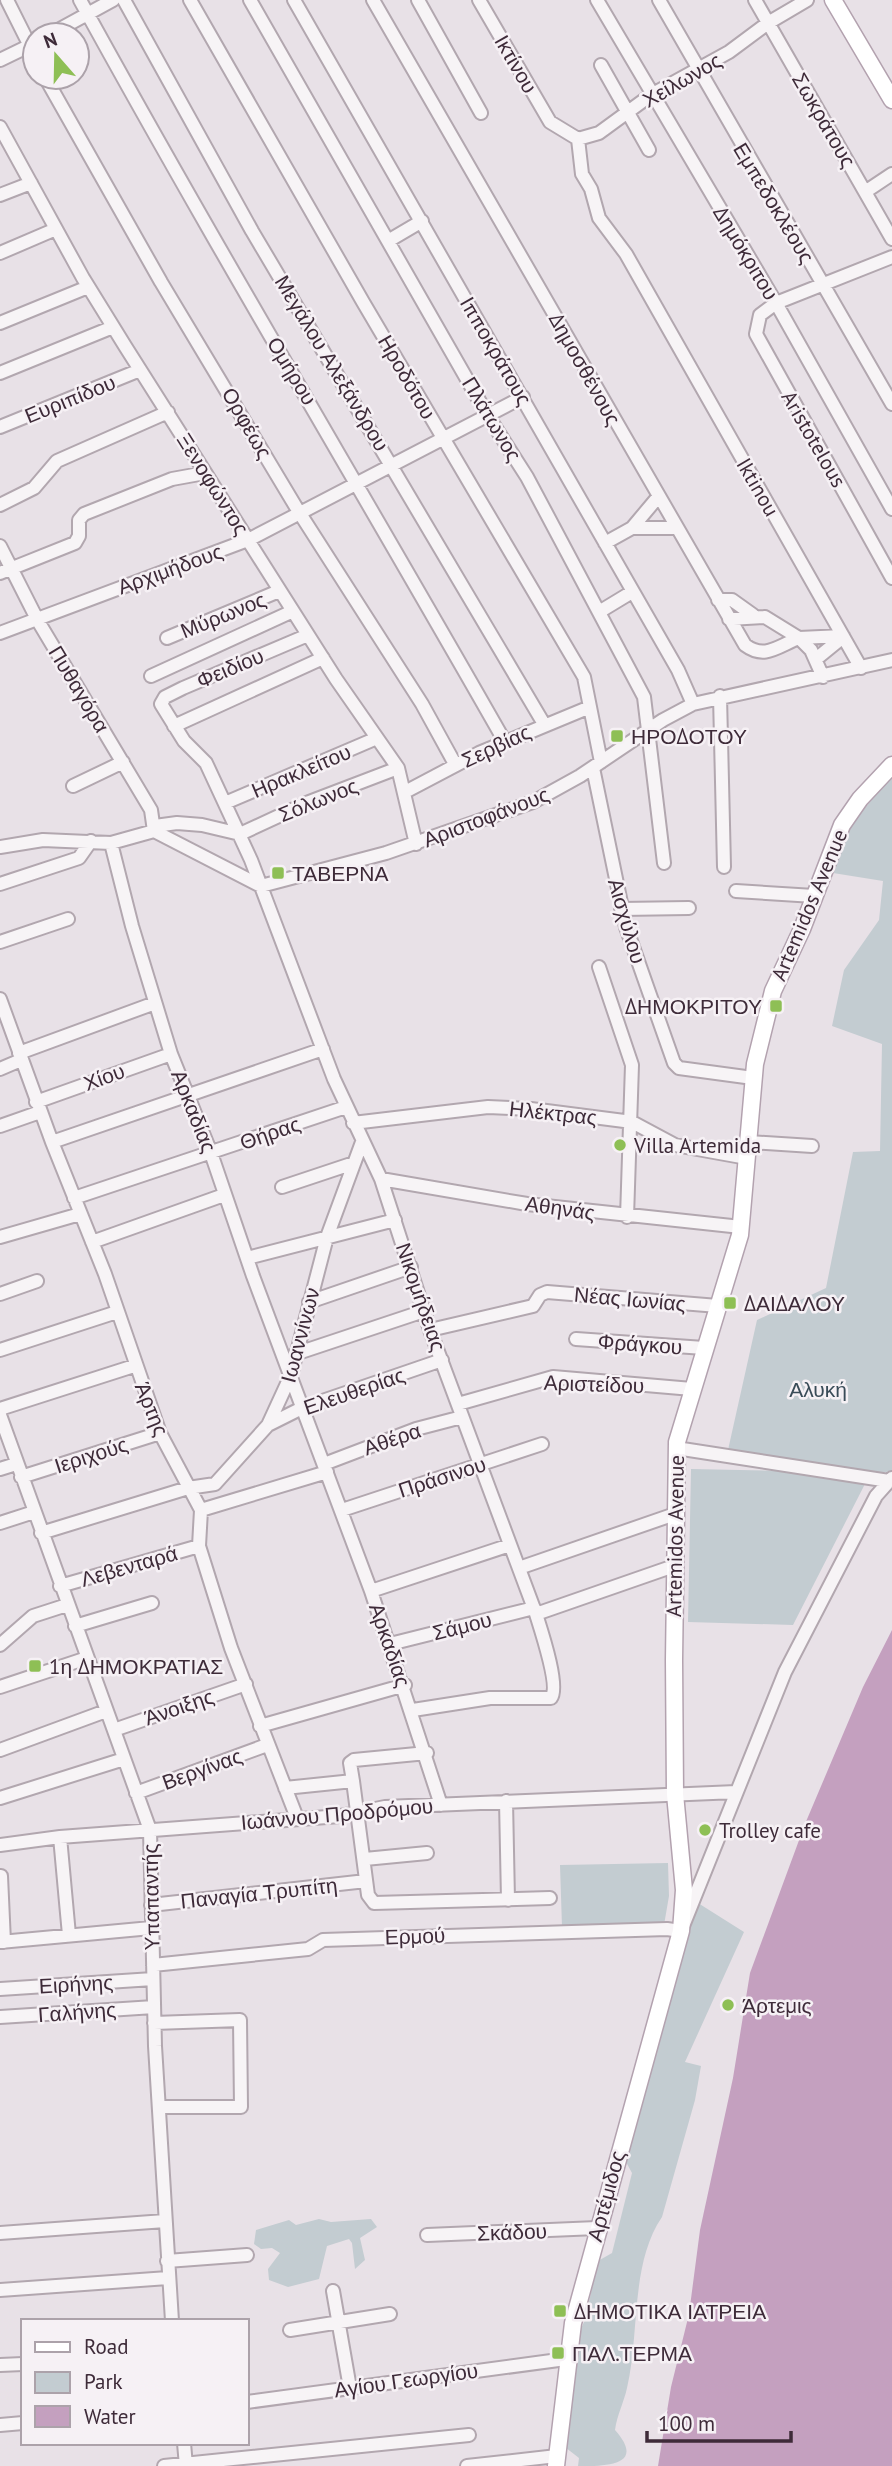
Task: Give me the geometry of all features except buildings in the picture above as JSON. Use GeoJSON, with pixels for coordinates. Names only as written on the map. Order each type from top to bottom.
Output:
{"type":"FeatureCollection","features":[{"type":"Feature","properties":{"kind":"main road"},"geometry":{"type":"LineString","coordinates":[[833,0],[892,100]]}},
{"type":"Feature","properties":{"kind":"main road","name":"Artemidos Avenue"},"geometry":{"type":"LineString","coordinates":[[681,1931],[684,1890],[675,1794],[676,1448],[741,1227],[753,1078],[759,1041],[773,991],[847,817],[892,765]]}},
{"type":"Feature","properties":{"kind":"main road","name":"Αρτέμιδος"},"geometry":{"type":"LineString","coordinates":[[557,2461],[566,2360],[597,2228],[681,1931]]}},
{"type":"Feature","properties":{"kind":"street"},"geometry":{"type":"LineString","coordinates":[[7,0],[21,26]]}},
{"type":"Feature","properties":{"kind":"street","name":"Ομήρου"},"geometry":{"type":"LineString","coordinates":[[80,0],[218,247],[358,483],[505,742]]}},
{"type":"Feature","properties":{"kind":"street"},"geometry":{"type":"LineString","coordinates":[[75,21],[113,0]]}},
{"type":"Feature","properties":{"kind":"street","name":"Μεγάλου Αλεξάνδρου"},"geometry":{"type":"LineString","coordinates":[[124,0],[252,231],[544,724]]}},
{"type":"Feature","properties":{"kind":"street","name":"Ηροδότου"},"geometry":{"type":"LineString","coordinates":[[190,0],[443,439],[584,677],[597,765]]}},
{"type":"Feature","properties":{"kind":"street","name":"Πλάτωνος"},"geometry":{"type":"LineString","coordinates":[[250,0],[488,416],[527,477],[644,697],[664,863]]}},
{"type":"Feature","properties":{"kind":"street","name":"Ιπποκράτους"},"geometry":{"type":"LineString","coordinates":[[294,0],[678,670],[693,704]]}},
{"type":"Feature","properties":{"kind":"street","name":"Δημοσθένους"},"geometry":{"type":"LineString","coordinates":[[373,0],[745,645],[759,653],[799,638]]}},
{"type":"Feature","properties":{"kind":"street"},"geometry":{"type":"LineString","coordinates":[[418,0],[481,113]]}},
{"type":"Feature","properties":{"kind":"street","name":"Ικτίνου"},"geometry":{"type":"LineString","coordinates":[[479,0],[545,116],[555,127],[571,132],[578,139]]}},
{"type":"Feature","properties":{"kind":"street","name":"Δημόκριτου"},"geometry":{"type":"LineString","coordinates":[[597,0],[776,303],[892,509]]}},
{"type":"Feature","properties":{"kind":"street","name":"Εμπεδοκλέους"},"geometry":{"type":"LineString","coordinates":[[659,0],[696,69],[892,404]]}},
{"type":"Feature","properties":{"kind":"street","name":"Σωκράτους"},"geometry":{"type":"LineString","coordinates":[[755,0],[892,239]]}},
{"type":"Feature","properties":{"kind":"street","name":"Χείλωνος"},"geometry":{"type":"LineString","coordinates":[[578,139],[599,134],[651,95],[742,44],[768,23],[807,0]]}},
{"type":"Feature","properties":{"kind":"street"},"geometry":{"type":"LineString","coordinates":[[0,60],[21,52]]}},
{"type":"Feature","properties":{"kind":"street"},"geometry":{"type":"LineString","coordinates":[[601,65],[649,149]]}},
{"type":"Feature","properties":{"kind":"street","name":"Ορφέως"},"geometry":{"type":"LineString","coordinates":[[53,91],[161,282],[299,512],[422,705],[455,764]]}},
{"type":"Feature","properties":{"kind":"street","name":"Ξενοφώντος"},"geometry":{"type":"LineString","coordinates":[[1,132],[88,287],[279,592],[398,768],[416,844]]}},
{"type":"Feature","properties":{"kind":"street","name":"Iktinou"},"geometry":{"type":"LineString","coordinates":[[578,139],[580,167],[599,218],[626,254],[861,668]]}},
{"type":"Feature","properties":{"kind":"street"},"geometry":{"type":"LineString","coordinates":[[865,192],[892,174]]}},
{"type":"Feature","properties":{"kind":"street"},"geometry":{"type":"LineString","coordinates":[[0,195],[31,183]]}},
{"type":"Feature","properties":{"kind":"street"},"geometry":{"type":"LineString","coordinates":[[388,241],[422,222]]}},
{"type":"Feature","properties":{"kind":"street"},"geometry":{"type":"LineString","coordinates":[[0,253],[56,229]]}},
{"type":"Feature","properties":{"kind":"street"},"geometry":{"type":"LineString","coordinates":[[776,303],[892,257]]}},
{"type":"Feature","properties":{"kind":"street"},"geometry":{"type":"LineString","coordinates":[[0,323],[88,287]]}},
{"type":"Feature","properties":{"kind":"street","name":"Aristotelous"},"geometry":{"type":"LineString","coordinates":[[776,303],[760,316],[756,324],[758,343],[892,578]]}},
{"type":"Feature","properties":{"kind":"street"},"geometry":{"type":"LineString","coordinates":[[0,373],[113,327]]}},
{"type":"Feature","properties":{"kind":"street","name":"Ευριπίδου"},"geometry":{"type":"LineString","coordinates":[[0,427],[140,370]]}},
{"type":"Feature","properties":{"kind":"street","name":"Αρχιμήδους"},"geometry":{"type":"LineString","coordinates":[[0,633],[38,621],[106,592],[247,540],[523,397]]}},
{"type":"Feature","properties":{"kind":"street"},"geometry":{"type":"LineString","coordinates":[[0,505],[34,488],[58,461],[168,412]]}},
{"type":"Feature","properties":{"kind":"street"},"geometry":{"type":"LineString","coordinates":[[6,571],[75,543],[79,536],[79,520],[84,514],[172,479],[205,473]]}},
{"type":"Feature","properties":{"kind":"street"},"geometry":{"type":"LineString","coordinates":[[605,543],[632,528],[658,497]]}},
{"type":"Feature","properties":{"kind":"street"},"geometry":{"type":"LineString","coordinates":[[632,528],[676,528]]}},
{"type":"Feature","properties":{"kind":"street","name":"Πυθαγόρα"},"geometry":{"type":"LineString","coordinates":[[0,546],[6,571],[151,810],[154,828]]}},
{"type":"Feature","properties":{"kind":"street","name":"Μύρωνος"},"geometry":{"type":"LineString","coordinates":[[167,638],[279,592]]}},
{"type":"Feature","properties":{"kind":"street"},"geometry":{"type":"LineString","coordinates":[[598,611],[632,592]]}},
{"type":"Feature","properties":{"kind":"street"},"geometry":{"type":"LineString","coordinates":[[718,600],[732,600],[753,615]]}},
{"type":"Feature","properties":{"kind":"street"},"geometry":{"type":"LineString","coordinates":[[150,676],[293,611]]}},
{"type":"Feature","properties":{"kind":"street"},"geometry":{"type":"LineString","coordinates":[[729,619],[753,615],[772,619],[806,643],[823,677]]}},
{"type":"Feature","properties":{"kind":"street","name":"Φειδίου"},"geometry":{"type":"LineString","coordinates":[[163,710],[161,702],[165,697],[308,635]]}},
{"type":"Feature","properties":{"kind":"street"},"geometry":{"type":"LineString","coordinates":[[799,638],[844,636]]}},
{"type":"Feature","properties":{"kind":"street"},"geometry":{"type":"LineString","coordinates":[[816,659],[844,636]]}},
{"type":"Feature","properties":{"kind":"street"},"geometry":{"type":"LineString","coordinates":[[174,726],[323,658]]}},
{"type":"Feature","properties":{"kind":"street","name":"Αριστοφάνους"},"geometry":{"type":"LineString","coordinates":[[261,886],[416,844],[533,802],[693,704],[720,695],[823,677],[892,660]]}},
{"type":"Feature","properties":{"kind":"street"},"geometry":{"type":"LineString","coordinates":[[720,695],[724,867]]}},
{"type":"Feature","properties":{"kind":"street","name":"Σερβίας"},"geometry":{"type":"LineString","coordinates":[[405,792],[455,764],[544,724],[590,707]]}},
{"type":"Feature","properties":{"kind":"street","name":"Νικομήδειας"},"geometry":{"type":"LineString","coordinates":[[163,710],[184,741],[206,763],[226,803],[346,1107],[380,1179],[430,1330],[535,1611],[555,1693],[548,1699],[490,1698],[413,1710]]}},
{"type":"Feature","properties":{"kind":"street","name":"Ηρακλείτου"},"geometry":{"type":"LineString","coordinates":[[226,803],[377,738]]}},
{"type":"Feature","properties":{"kind":"street"},"geometry":{"type":"LineString","coordinates":[[73,786],[123,762]]}},
{"type":"Feature","properties":{"kind":"street","name":"Αισχύλου"},"geometry":{"type":"LineString","coordinates":[[597,765],[621,909],[674,1063],[679,1068],[753,1078]]}},
{"type":"Feature","properties":{"kind":"street","name":"Σόλωνος"},"geometry":{"type":"LineString","coordinates":[[240,834],[309,802],[398,768]]}},
{"type":"Feature","properties":{"kind":"street"},"geometry":{"type":"LineString","coordinates":[[0,847],[43,840],[111,842],[177,823],[202,825],[240,834]]}},
{"type":"Feature","properties":{"kind":"street"},"geometry":{"type":"LineString","coordinates":[[154,828],[261,886]]}},
{"type":"Feature","properties":{"kind":"street"},"geometry":{"type":"LineString","coordinates":[[0,884],[79,858],[91,841]]}},
{"type":"Feature","properties":{"kind":"street","name":"Αρκαδίας"},"geometry":{"type":"LineString","coordinates":[[111,842],[171,1054],[190,1096],[302,1408],[372,1591],[405,1685],[441,1805]]}},
{"type":"Feature","properties":{"kind":"street"},"geometry":{"type":"LineString","coordinates":[[736,891],[814,896]]}},
{"type":"Feature","properties":{"kind":"street"},"geometry":{"type":"LineString","coordinates":[[621,909],[689,908]]}},
{"type":"Feature","properties":{"kind":"street"},"geometry":{"type":"LineString","coordinates":[[0,942],[68,919]]}},
{"type":"Feature","properties":{"kind":"street"},"geometry":{"type":"LineString","coordinates":[[599,967],[632,1065],[627,1217]]}},
{"type":"Feature","properties":{"kind":"street","name":"Άρτης"},"geometry":{"type":"LineString","coordinates":[[0,999],[38,1107],[92,1242],[160,1433],[201,1510]]}},
{"type":"Feature","properties":{"kind":"street"},"geometry":{"type":"LineString","coordinates":[[0,1069],[20,1057],[155,1003]]}},
{"type":"Feature","properties":{"kind":"street"},"geometry":{"type":"LineString","coordinates":[[52,1142],[323,1049]]}},
{"type":"Feature","properties":{"kind":"street","name":"Χίου"},"geometry":{"type":"LineString","coordinates":[[0,1126],[38,1107],[171,1054]]}},
{"type":"Feature","properties":{"kind":"street","name":"Θήρας"},"geometry":{"type":"LineString","coordinates":[[74,1198],[346,1107]]}},
{"type":"Feature","properties":{"kind":"street","name":"Ηλέκτρας"},"geometry":{"type":"LineString","coordinates":[[353,1123],[488,1107],[632,1122],[675,1145],[748,1150],[812,1146]]}},
{"type":"Feature","properties":{"kind":"street","name":"Ιωαννίνων"},"geometry":{"type":"LineString","coordinates":[[201,1510],[215,1484],[268,1425],[291,1375],[327,1237],[362,1142]]}},
{"type":"Feature","properties":{"kind":"street"},"geometry":{"type":"LineString","coordinates":[[282,1187],[354,1163]]}},
{"type":"Feature","properties":{"kind":"street","name":"Αθηνάς"},"geometry":{"type":"LineString","coordinates":[[380,1179],[627,1217],[741,1227]]}},
{"type":"Feature","properties":{"kind":"street"},"geometry":{"type":"LineString","coordinates":[[92,1242],[224,1195]]}},
{"type":"Feature","properties":{"kind":"street"},"geometry":{"type":"LineString","coordinates":[[0,1237],[80,1214]]}},
{"type":"Feature","properties":{"kind":"street"},"geometry":{"type":"LineString","coordinates":[[247,1258],[395,1220]]}},
{"type":"Feature","properties":{"kind":"street"},"geometry":{"type":"LineString","coordinates":[[309,1302],[411,1267]]}},
{"type":"Feature","properties":{"kind":"street"},"geometry":{"type":"LineString","coordinates":[[0,1294],[37,1281]]}},
{"type":"Feature","properties":{"kind":"street","name":"Νέας Ιωνίας"},"geometry":{"type":"LineString","coordinates":[[430,1330],[533,1306],[542,1293],[718,1306]]}},
{"type":"Feature","properties":{"kind":"street"},"geometry":{"type":"LineString","coordinates":[[295,1354],[424,1311]]}},
{"type":"Feature","properties":{"kind":"street"},"geometry":{"type":"LineString","coordinates":[[0,1350],[117,1312]]}},
{"type":"Feature","properties":{"kind":"street","name":"Φράγκου"},"geometry":{"type":"LineString","coordinates":[[576,1339],[704,1348]]}},
{"type":"Feature","properties":{"kind":"street","name":"Ελευθερίας"},"geometry":{"type":"LineString","coordinates":[[268,1425],[302,1408],[442,1360]]}},
{"type":"Feature","properties":{"kind":"street"},"geometry":{"type":"LineString","coordinates":[[0,1409],[134,1366]]}},
{"type":"Feature","properties":{"kind":"street","name":"Αριστείδου"},"geometry":{"type":"LineString","coordinates":[[460,1410],[553,1377],[692,1390]]}},
{"type":"Feature","properties":{"kind":"street","name":"Αθέρα"},"geometry":{"type":"LineString","coordinates":[[201,1510],[325,1468],[460,1410]]}},
{"type":"Feature","properties":{"kind":"street","name":"Υπαπαντής"},"geometry":{"type":"LineString","coordinates":[[0,1415],[150,1830],[154,2007],[172,2319]]}},
{"type":"Feature","properties":{"kind":"street","name":"Ιεριχούς"},"geometry":{"type":"LineString","coordinates":[[21,1477],[160,1433]]}},
{"type":"Feature","properties":{"kind":"street","name":"Πράσινου"},"geometry":{"type":"LineString","coordinates":[[342,1510],[542,1444]]}},
{"type":"Feature","properties":{"kind":"street"},"geometry":{"type":"LineString","coordinates":[[676,1448],[890,1479]]}},
{"type":"Feature","properties":{"kind":"street"},"geometry":{"type":"LineString","coordinates":[[0,1469],[16,1464]]}},
{"type":"Feature","properties":{"kind":"street"},"geometry":{"type":"LineString","coordinates":[[681,1931],[785,1672],[876,1496],[890,1479]]}},
{"type":"Feature","properties":{"kind":"street"},"geometry":{"type":"LineString","coordinates":[[41,1533],[188,1489],[215,1484]]}},
{"type":"Feature","properties":{"kind":"street"},"geometry":{"type":"LineString","coordinates":[[201,1510],[199,1546],[260,1726],[297,1818]]}},
{"type":"Feature","properties":{"kind":"street"},"geometry":{"type":"LineString","coordinates":[[0,1523],[34,1512]]}},
{"type":"Feature","properties":{"kind":"street"},"geometry":{"type":"LineString","coordinates":[[519,1568],[675,1514]]}},
{"type":"Feature","properties":{"kind":"street"},"geometry":{"type":"LineString","coordinates":[[372,1591],[510,1545]]}},
{"type":"Feature","properties":{"kind":"street","name":"Λεβενταρά"},"geometry":{"type":"LineString","coordinates":[[60,1586],[199,1546]]}},
{"type":"Feature","properties":{"kind":"street","name":"Σάμου"},"geometry":{"type":"LineString","coordinates":[[390,1644],[535,1611],[674,1566]]}},
{"type":"Feature","properties":{"kind":"street"},"geometry":{"type":"LineString","coordinates":[[75,1626],[152,1603]]}},
{"type":"Feature","properties":{"kind":"street"},"geometry":{"type":"LineString","coordinates":[[0,1645],[33,1616],[67,1605]]}},
{"type":"Feature","properties":{"kind":"street"},"geometry":{"type":"LineString","coordinates":[[0,1687],[87,1658]]}},
{"type":"Feature","properties":{"kind":"street","name":"Άνοιξης"},"geometry":{"type":"LineString","coordinates":[[114,1730],[246,1684]]}},
{"type":"Feature","properties":{"kind":"street"},"geometry":{"type":"LineString","coordinates":[[260,1726],[405,1685]]}},
{"type":"Feature","properties":{"kind":"street"},"geometry":{"type":"LineString","coordinates":[[0,1750],[106,1710]]}},
{"type":"Feature","properties":{"kind":"street","name":"Βεργίνας"},"geometry":{"type":"LineString","coordinates":[[136,1793],[267,1745]]}},
{"type":"Feature","properties":{"kind":"street"},"geometry":{"type":"LineString","coordinates":[[426,1753],[354,1760],[350,1763],[370,1900],[379,1905],[550,1898]]}},
{"type":"Feature","properties":{"kind":"street"},"geometry":{"type":"LineString","coordinates":[[0,1798],[124,1759]]}},
{"type":"Feature","properties":{"kind":"street"},"geometry":{"type":"LineString","coordinates":[[285,1788],[353,1781]]}},
{"type":"Feature","properties":{"kind":"street","name":"Ιωάννου Προδρόμου"},"geometry":{"type":"LineString","coordinates":[[0,1845],[60,1837],[359,1812],[385,1807],[736,1792]]}},
{"type":"Feature","properties":{"kind":"street"},"geometry":{"type":"LineString","coordinates":[[506,1801],[508,1900]]}},
{"type":"Feature","properties":{"kind":"street"},"geometry":{"type":"LineString","coordinates":[[60,1837],[69,1935]]}},
{"type":"Feature","properties":{"kind":"street"},"geometry":{"type":"LineString","coordinates":[[365,1858],[426,1853]]}},
{"type":"Feature","properties":{"kind":"street"},"geometry":{"type":"LineString","coordinates":[[1,1876],[2,1942],[151,1928]]}},
{"type":"Feature","properties":{"kind":"street","name":"Παναγία Τρυπίτη"},"geometry":{"type":"LineString","coordinates":[[151,1905],[366,1881]]}},
{"type":"Feature","properties":{"kind":"street","name":"Ερμού"},"geometry":{"type":"LineString","coordinates":[[153,1965],[310,1949],[323,1940],[667,1929],[681,1931]]}},
{"type":"Feature","properties":{"kind":"street","name":"Ειρήνης"},"geometry":{"type":"LineString","coordinates":[[0,1989],[153,1979]]}},
{"type":"Feature","properties":{"kind":"street","name":"Γαλήνης"},"geometry":{"type":"LineString","coordinates":[[0,2017],[154,2007]]}},
{"type":"Feature","properties":{"kind":"street"},"geometry":{"type":"LineString","coordinates":[[155,2023],[240,2020],[241,2107],[159,2107]]}},
{"type":"Feature","properties":{"kind":"street"},"geometry":{"type":"LineString","coordinates":[[0,2233],[165,2221]]}},
{"type":"Feature","properties":{"kind":"street","name":"Σκάδου"},"geometry":{"type":"LineString","coordinates":[[427,2235],[597,2228]]}},
{"type":"Feature","properties":{"kind":"street"},"geometry":{"type":"LineString","coordinates":[[167,2261],[247,2255]]}},
{"type":"Feature","properties":{"kind":"street"},"geometry":{"type":"LineString","coordinates":[[0,2290],[168,2278]]}},
{"type":"Feature","properties":{"kind":"street"},"geometry":{"type":"LineString","coordinates":[[333,2291],[350,2388]]}},
{"type":"Feature","properties":{"kind":"street"},"geometry":{"type":"LineString","coordinates":[[290,2330],[390,2315]]}},
{"type":"Feature","properties":{"kind":"street","name":"Αγίου Γεωργίου"},"geometry":{"type":"LineString","coordinates":[[248,2402],[566,2360]]}},
{"type":"Feature","properties":{"kind":"street"},"geometry":{"type":"LineString","coordinates":[[0,2365],[21,2364]]}},
{"type":"Feature","properties":{"kind":"street"},"geometry":{"type":"LineString","coordinates":[[0,2425],[21,2423]]}},
{"type":"Feature","properties":{"kind":"street"},"geometry":{"type":"LineString","coordinates":[[164,2466],[469,2435]]}},
{"type":"Feature","properties":{"kind":"street"},"geometry":{"type":"LineString","coordinates":[[184,2445],[186,2465]]}},
{"type":"Feature","properties":{"kind":"street"},"geometry":{"type":"LineString","coordinates":[[467,2466],[557,2461]]}},
{"type":"Feature","properties":{"kind":"green space","name":"Αλυκή"},"geometry":{"type":"Polygon","coordinates":[[[892,776],[892,1471],[880,1473],[728,1450],[757,1320],[826,1288],[853,1152],[880,1151],[882,1044],[832,1026],[844,970],[879,920],[883,881],[833,873],[842,835],[892,776]]]}},
{"type":"Feature","properties":{"kind":"green space"},"geometry":{"type":"Polygon","coordinates":[[[691,1469],[788,1471],[867,1480],[793,1625],[688,1622],[691,1469]]]}},
{"type":"Feature","properties":{"kind":"green space"},"geometry":{"type":"Polygon","coordinates":[[[668,1863],[669,1896],[664,1925],[562,1927],[560,1865],[668,1863]]]}},
{"type":"Feature","properties":{"kind":"green space"},"geometry":{"type":"Polygon","coordinates":[[[698,1903],[744,1932],[685,2062],[701,2066],[695,2100],[662,2217],[652,2236],[640,2277],[631,2367],[615,2430],[627,2451],[619,2462],[578,2466],[579,2458],[561,2444],[569,2354],[585,2320],[598,2261],[612,2253],[632,2173],[626,2162],[698,1903]]]}},
{"type":"Feature","properties":{"kind":"green space"},"geometry":{"type":"Polygon","coordinates":[[[319,2219],[331,2222],[371,2219],[377,2227],[360,2238],[365,2260],[355,2269],[352,2243],[349,2239],[327,2246],[319,2279],[288,2287],[269,2280],[268,2269],[280,2253],[272,2248],[261,2249],[254,2244],[256,2230],[289,2220],[296,2225],[319,2219]]]}},
{"type":"Feature","properties":{"kind":"water"},"geometry":{"type":"Polygon","coordinates":[[[892,1630],[892,2466],[658,2466],[671,2387],[689,2314],[700,2230],[733,2078],[750,1973],[805,1824],[863,1687],[892,1630]]]}},
{"type":"Feature","properties":{"kind":"place","name":"ΗΡΟΔΟΤΟΥ"},"geometry":{"type":"Point","coordinates":[617,736]}},
{"type":"Feature","properties":{"kind":"place","name":"ΤΑΒΕΡΝΑ"},"geometry":{"type":"Point","coordinates":[278,873]}},
{"type":"Feature","properties":{"kind":"place","name":"ΔΗΜΟΚΡΙΤΟΥ"},"geometry":{"type":"Point","coordinates":[776,1006]}},
{"type":"Feature","properties":{"kind":"place","name":"Villa Artemida"},"geometry":{"type":"Point","coordinates":[620,1145]}},
{"type":"Feature","properties":{"kind":"place","name":"ΔΑΙΔΑΛΟΥ"},"geometry":{"type":"Point","coordinates":[730,1303]}},
{"type":"Feature","properties":{"kind":"place","name":"1η ΔΗΜΟΚΡΑΤΙΑΣ"},"geometry":{"type":"Point","coordinates":[35,1666]}},
{"type":"Feature","properties":{"kind":"place","name":"Trolley cafe"},"geometry":{"type":"Point","coordinates":[705,1830]}},
{"type":"Feature","properties":{"kind":"place","name":"Άρτεμις"},"geometry":{"type":"Point","coordinates":[728,2005]}},
{"type":"Feature","properties":{"kind":"place","name":"ΔΗΜΟΤΙΚΑ ΙΑΤΡΕΙΑ"},"geometry":{"type":"Point","coordinates":[560,2311]}},
{"type":"Feature","properties":{"kind":"place","name":"ΠΑΛ.ΤΕΡΜΑ"},"geometry":{"type":"Point","coordinates":[558,2353]}}]}
